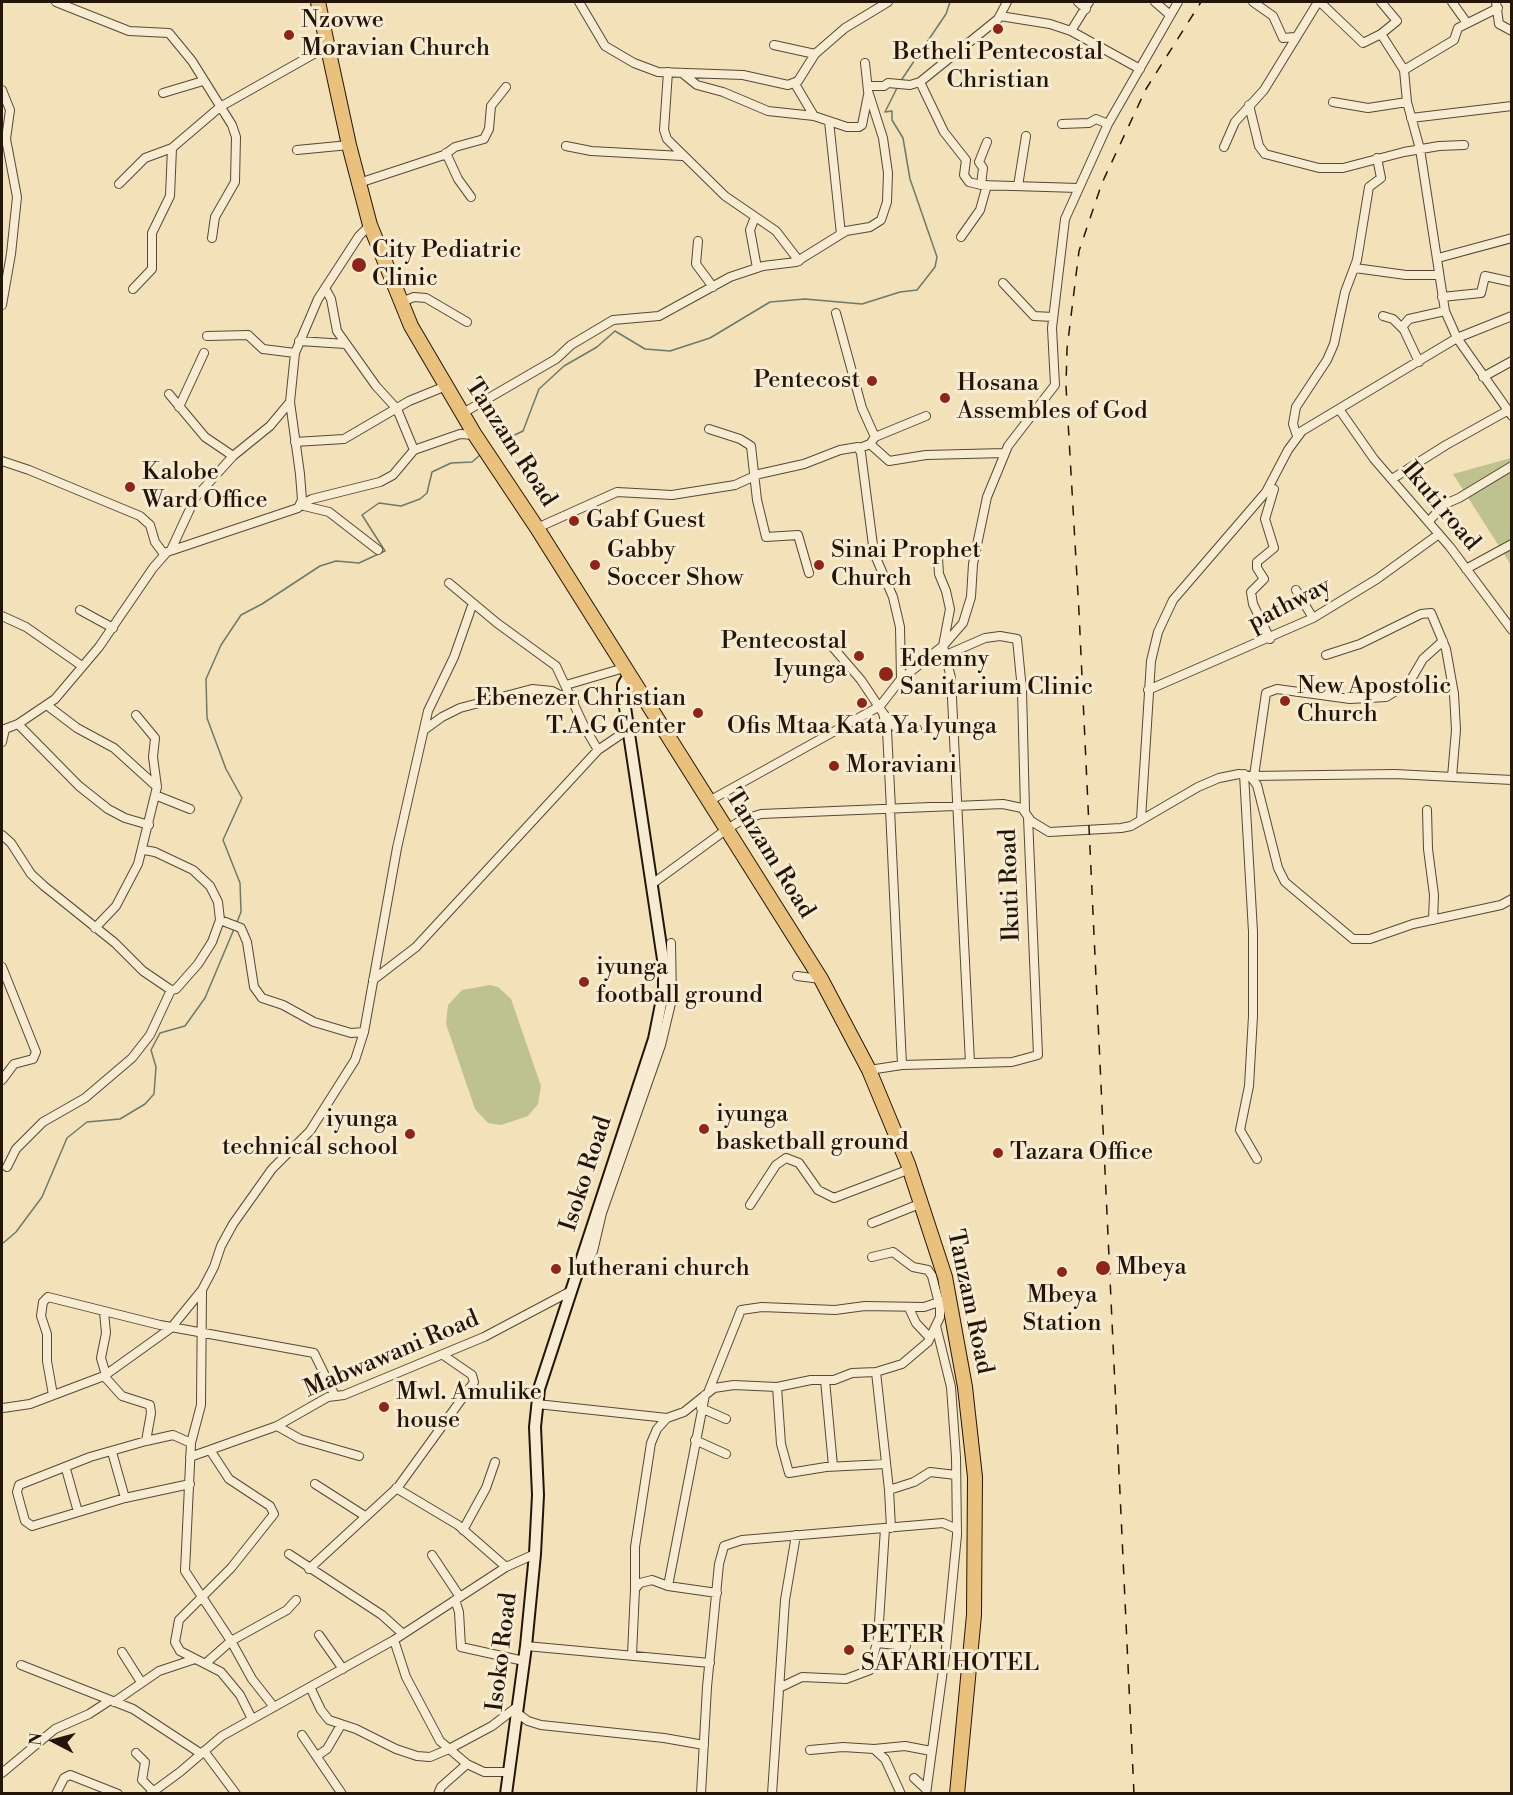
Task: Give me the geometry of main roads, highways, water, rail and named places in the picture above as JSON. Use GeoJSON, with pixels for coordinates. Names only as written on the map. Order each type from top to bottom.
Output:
{"type":"FeatureCollection","features":[{"type":"Feature","properties":{"kind":"highway","name":"Tanzam Road"},"geometry":{"type":"LineString","coordinates":[[318,2],[349,145],[370,225],[411,326],[475,435],[537,528],[821,979],[869,1070],[910,1169],[922,1203],[942,1300],[965,1387],[976,1505],[974,1615],[957,1794]]}},
{"type":"Feature","properties":{"kind":"waterway"},"geometry":{"type":"LineString","coordinates":[[900,82],[946,14],[950,2]]}},
{"type":"Feature","properties":{"kind":"waterway"},"geometry":{"type":"LineString","coordinates":[[500,442],[523,431],[539,389],[564,366],[597,347],[615,331],[645,349],[670,351],[710,338],[770,302],[805,299],[862,304],[900,292],[917,290],[935,267],[937,257],[910,179],[903,138],[892,120],[892,111],[885,112],[898,86]]}},
{"type":"Feature","properties":{"kind":"waterway"},"geometry":{"type":"LineString","coordinates":[[237,922],[241,912],[240,883],[223,840],[242,798],[226,769],[207,718],[206,679],[221,645],[241,615],[320,566],[336,561],[359,563],[385,551],[362,515],[379,503],[401,506],[420,499],[427,493],[432,472],[451,463],[472,462],[480,455]]}},
{"type":"Feature","properties":{"kind":"waterway"},"geometry":{"type":"LineString","coordinates":[[2,1244],[16,1232],[42,1197],[67,1138],[87,1122],[120,1119],[145,1104],[154,1094],[156,1067],[151,1050],[160,1033],[185,1026],[205,998],[234,929]]}},
{"type":"Feature","properties":{"kind":"railway"},"geometry":{"type":"LineString","coordinates":[[1134,1794],[1079,612],[1066,386],[1067,349],[1079,251],[1102,183],[1146,89],[1201,2]]}},
{"type":"Feature","properties":{"kind":"place","name":"Betheli Pentecostal Christian"},"geometry":{"type":"Point","coordinates":[998,29]}},
{"type":"Feature","properties":{"kind":"place","name":"Nzovwe Moravian Church"},"geometry":{"type":"Point","coordinates":[289,35]}},
{"type":"Feature","properties":{"kind":"place","name":"City Pediatric Clinic"},"geometry":{"type":"Point","coordinates":[359,265]}},
{"type":"Feature","properties":{"kind":"place","name":"Pentecost"},"geometry":{"type":"Point","coordinates":[872,381]}},
{"type":"Feature","properties":{"kind":"place","name":"Hosana Assembles of God"},"geometry":{"type":"Point","coordinates":[945,398]}},
{"type":"Feature","properties":{"kind":"place","name":"Kalobe Ward Office"},"geometry":{"type":"Point","coordinates":[130,487]}},
{"type":"Feature","properties":{"kind":"place","name":"Gabf Guest"},"geometry":{"type":"Point","coordinates":[574,521]}},
{"type":"Feature","properties":{"kind":"place","name":"Gabby Soccer Show"},"geometry":{"type":"Point","coordinates":[595,565]}},
{"type":"Feature","properties":{"kind":"place","name":"Sinai Prophet Church"},"geometry":{"type":"Point","coordinates":[819,565]}},
{"type":"Feature","properties":{"kind":"place","name":"Pentecostal Iyunga"},"geometry":{"type":"Point","coordinates":[859,656]}},
{"type":"Feature","properties":{"kind":"place","name":"Edemny Sanitarium Clinic"},"geometry":{"type":"Point","coordinates":[886,674]}},
{"type":"Feature","properties":{"kind":"place","name":"New Apostolic Church"},"geometry":{"type":"Point","coordinates":[1285,701]}},
{"type":"Feature","properties":{"kind":"place","name":"Ofis Mtaa Kata Ya Iyunga"},"geometry":{"type":"Point","coordinates":[862,703]}},
{"type":"Feature","properties":{"kind":"place","name":"Ebenezer Christian T.A.G Center"},"geometry":{"type":"Point","coordinates":[698,713]}},
{"type":"Feature","properties":{"kind":"place","name":"Moraviani"},"geometry":{"type":"Point","coordinates":[834,766]}},
{"type":"Feature","properties":{"kind":"place","name":"iyunga football ground"},"geometry":{"type":"Point","coordinates":[584,982]}},
{"type":"Feature","properties":{"kind":"place","name":"iyunga basketball ground"},"geometry":{"type":"Point","coordinates":[704,1129]}},
{"type":"Feature","properties":{"kind":"place","name":"iyunga technical school"},"geometry":{"type":"Point","coordinates":[410,1134]}},
{"type":"Feature","properties":{"kind":"place","name":"Tazara Office"},"geometry":{"type":"Point","coordinates":[998,1153]}},
{"type":"Feature","properties":{"kind":"place","name":"Mbeya"},"geometry":{"type":"Point","coordinates":[1103,1268]}},
{"type":"Feature","properties":{"kind":"place","name":"lutherani church"},"geometry":{"type":"Point","coordinates":[556,1269]}},
{"type":"Feature","properties":{"kind":"place","name":"Mbeya Station"},"geometry":{"type":"Point","coordinates":[1062,1272]}},
{"type":"Feature","properties":{"kind":"place","name":"Mwl. Amulike house"},"geometry":{"type":"Point","coordinates":[384,1407]}},
{"type":"Feature","properties":{"kind":"place","name":"PETER SAFARI HOTEL"},"geometry":{"type":"Point","coordinates":[849,1650]}}]}
